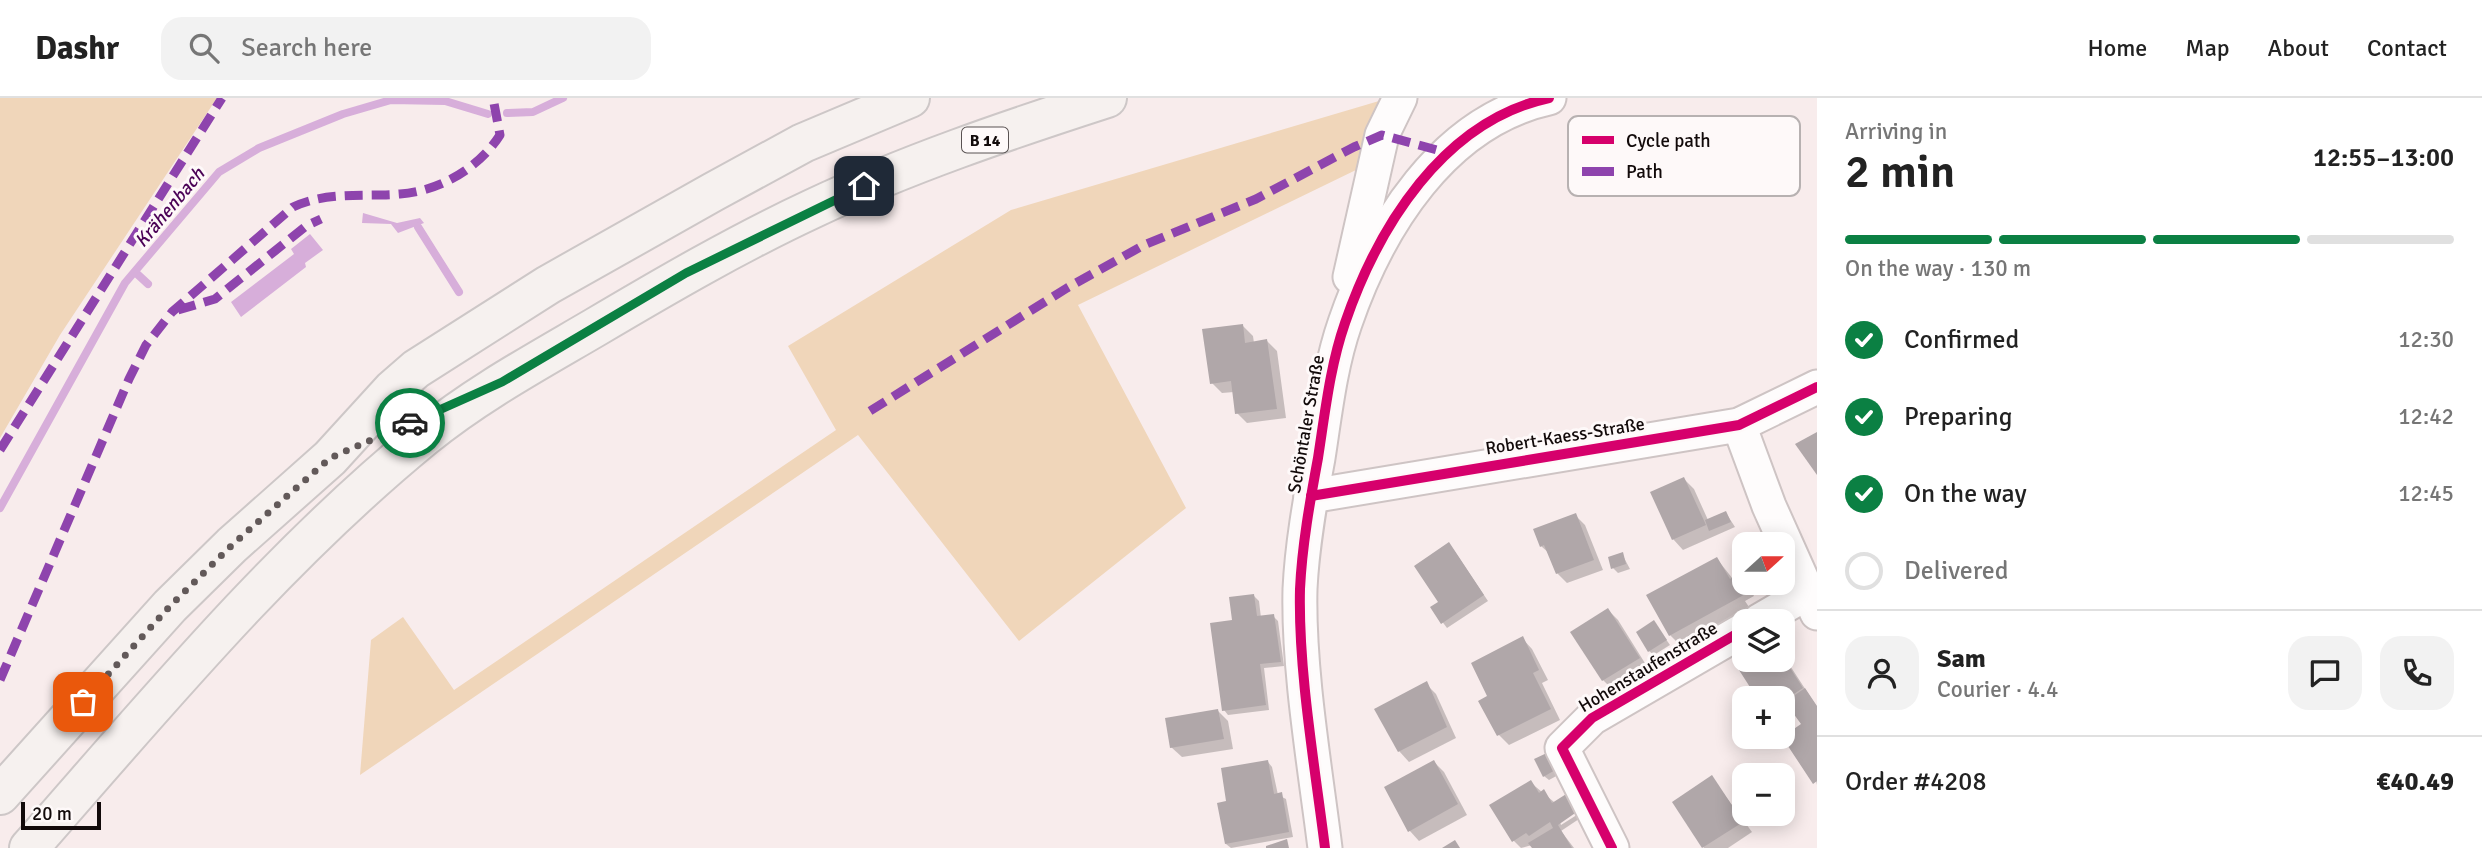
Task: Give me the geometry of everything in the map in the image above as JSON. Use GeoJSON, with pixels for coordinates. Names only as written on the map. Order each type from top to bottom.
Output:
{"type":"FeatureCollection","features":[{"type":"Feature","properties":{"kind":"main road"},"geometry":{"type":"LineString","coordinates":[[330,458],[393,389],[416,369],[488,322],[611,248],[803,143],[911,98]]}},
{"type":"Feature","properties":{"kind":"main road","name":"B 14"},"geometry":{"type":"LineString","coordinates":[[0,795],[99,683],[232,545],[330,458],[502,382],[686,273],[811,209],[921,164],[1107,98]]}},
{"type":"Feature","properties":{"kind":"main road"},"geometry":{"type":"LineString","coordinates":[[29,848],[237,611],[333,518],[424,438],[502,382]]}},
{"type":"Feature","properties":{"kind":"street"},"geometry":{"type":"LineString","coordinates":[[1333,365],[1382,135],[1401,98]]}},
{"type":"Feature","properties":{"kind":"street","name":"Schöntaler Straße"},"geometry":{"type":"LineString","coordinates":[[1325,848],[1301,636],[1300,588],[1311,496],[1333,365],[1361,282],[1382,239],[1415,190],[1471,131],[1499,114],[1549,98]]}},
{"type":"Feature","properties":{"kind":"street","name":"Robert-Kaess-Straße"},"geometry":{"type":"LineString","coordinates":[[1311,496],[1739,425],[1817,387]]}},
{"type":"Feature","properties":{"kind":"street"},"geometry":{"type":"LineString","coordinates":[[1739,425],[1812,603],[1794,609]]}},
{"type":"Feature","properties":{"kind":"street","name":"Hohenstaufenstraße"},"geometry":{"type":"LineString","coordinates":[[1612,848],[1562,748],[1592,718],[1732,637]]}},
{"type":"Feature","properties":{"kind":"shaded area"},"geometry":{"type":"Polygon","coordinates":[[[0,98],[217,98],[60,335],[0,438],[0,98]]]}},
{"type":"Feature","properties":{"kind":"shaded area"},"geometry":{"type":"Polygon","coordinates":[[[1379,101],[1358,169],[1078,305],[1186,508],[1019,641],[858,435],[360,775],[371,640],[403,617],[454,690],[836,430],[788,346],[1011,210],[1379,101]]]}},
{"type":"Feature","properties":{"kind":"shaded area"},"geometry":{"type":"Polygon","coordinates":[[[363,213],[397,223],[420,218],[424,223],[398,233],[391,224],[362,223],[363,213]]]}},
{"type":"Feature","properties":{"kind":"shaded area"},"geometry":{"type":"Polygon","coordinates":[[[310,234],[323,250],[305,263],[306,267],[241,317],[231,302],[294,254],[291,249],[310,234]]]}},
{"type":"Feature","properties":{"kind":"building"},"geometry":{"type":"Polygon","coordinates":[[[1243,324],[1245,343],[1267,339],[1277,409],[1235,414],[1231,381],[1210,384],[1202,329],[1243,324]]]}},
{"type":"Feature","properties":{"kind":"building"},"geometry":{"type":"Polygon","coordinates":[[[1817,432],[1817,475],[1795,444],[1817,432]]]}},
{"type":"Feature","properties":{"kind":"building"},"geometry":{"type":"Polygon","coordinates":[[[1684,477],[1706,525],[1672,540],[1650,492],[1684,477]]]}},
{"type":"Feature","properties":{"kind":"building"},"geometry":{"type":"Polygon","coordinates":[[[1726,511],[1731,522],[1709,531],[1705,520],[1726,511]]]}},
{"type":"Feature","properties":{"kind":"building"},"geometry":{"type":"Polygon","coordinates":[[[1576,513],[1594,560],[1556,574],[1544,545],[1540,547],[1533,529],[1576,513]]]}},
{"type":"Feature","properties":{"kind":"building"},"geometry":{"type":"Polygon","coordinates":[[[1449,542],[1484,595],[1441,624],[1430,607],[1438,602],[1414,566],[1449,542]]]}},
{"type":"Feature","properties":{"kind":"building"},"geometry":{"type":"Polygon","coordinates":[[[1623,552],[1626,564],[1611,569],[1608,557],[1623,552]]]}},
{"type":"Feature","properties":{"kind":"building"},"geometry":{"type":"Polygon","coordinates":[[[1717,557],[1730,579],[1732,578],[1732,595],[1744,595],[1669,636],[1646,595],[1717,557]]]}},
{"type":"Feature","properties":{"kind":"building"},"geometry":{"type":"Polygon","coordinates":[[[1254,594],[1257,616],[1274,614],[1281,662],[1260,664],[1266,705],[1222,711],[1210,623],[1232,620],[1229,597],[1254,594]]]}},
{"type":"Feature","properties":{"kind":"building"},"geometry":{"type":"Polygon","coordinates":[[[1608,608],[1640,658],[1602,681],[1570,632],[1608,608]]]}},
{"type":"Feature","properties":{"kind":"building"},"geometry":{"type":"Polygon","coordinates":[[[1654,620],[1667,640],[1648,652],[1636,632],[1654,620]]]}},
{"type":"Feature","properties":{"kind":"building"},"geometry":{"type":"Polygon","coordinates":[[[1523,636],[1539,670],[1533,673],[1551,709],[1497,736],[1478,701],[1487,696],[1471,663],[1523,636]]]}},
{"type":"Feature","properties":{"kind":"building"},"geometry":{"type":"Polygon","coordinates":[[[1740,672],[1793,672],[1803,688],[1795,693],[1795,686],[1749,686],[1740,672]]]}},
{"type":"Feature","properties":{"kind":"building"},"geometry":{"type":"Polygon","coordinates":[[[1427,681],[1447,727],[1398,752],[1374,709],[1427,681]]]}},
{"type":"Feature","properties":{"kind":"building"},"geometry":{"type":"Polygon","coordinates":[[[1805,688],[1817,706],[1817,781],[1813,784],[1790,749],[1795,749],[1795,728],[1801,724],[1795,716],[1795,695],[1805,688]]]}},
{"type":"Feature","properties":{"kind":"building"},"geometry":{"type":"Polygon","coordinates":[[[1218,709],[1224,739],[1170,748],[1165,718],[1218,709]]]}},
{"type":"Feature","properties":{"kind":"building"},"geometry":{"type":"Polygon","coordinates":[[[1549,752],[1557,769],[1543,777],[1534,759],[1549,752]]]}},
{"type":"Feature","properties":{"kind":"building"},"geometry":{"type":"Polygon","coordinates":[[[1268,760],[1274,794],[1282,792],[1289,832],[1225,844],[1217,803],[1226,801],[1221,768],[1268,760]]]}},
{"type":"Feature","properties":{"kind":"building"},"geometry":{"type":"Polygon","coordinates":[[[1434,760],[1458,804],[1408,832],[1384,787],[1434,760]]]}},
{"type":"Feature","properties":{"kind":"building"},"geometry":{"type":"Polygon","coordinates":[[[1712,775],[1732,805],[1732,826],[1737,826],[1702,848],[1672,802],[1712,775]]]}},
{"type":"Feature","properties":{"kind":"building"},"geometry":{"type":"Polygon","coordinates":[[[1531,780],[1539,793],[1544,789],[1552,803],[1571,791],[1581,809],[1558,825],[1572,848],[1532,848],[1528,843],[1553,828],[1550,822],[1529,836],[1526,833],[1512,842],[1489,805],[1531,780]]]}},
{"type":"Feature","properties":{"kind":"building"},"geometry":{"type":"Polygon","coordinates":[[[1287,839],[1289,848],[1266,848],[1266,846],[1287,839]]]}},
{"type":"Feature","properties":{"kind":"building"},"geometry":{"type":"Polygon","coordinates":[[[1455,840],[1460,848],[1442,848],[1455,840]]]}},
{"type":"Feature","properties":{"kind":"waterway","name":"Krähenbach"},"geometry":{"type":"LineString","coordinates":[[507,113],[533,112],[563,98]]}},
{"type":"Feature","properties":{"kind":"waterway","name":"Krähenbach"},"geometry":{"type":"LineString","coordinates":[[0,508],[125,283],[219,172],[259,148],[343,114],[391,100],[445,101],[488,114]]}},
{"type":"Feature","properties":{"kind":"waterway"},"geometry":{"type":"LineString","coordinates":[[418,227],[459,292]]}},
{"type":"Feature","properties":{"kind":"waterway"},"geometry":{"type":"LineString","coordinates":[[135,272],[148,284]]}},
{"type":"Feature","properties":{"kind":"marked path"},"geometry":{"type":"LineString","coordinates":[[0,450],[222,98]]}},
{"type":"Feature","properties":{"kind":"marked path"},"geometry":{"type":"LineString","coordinates":[[0,680],[129,379],[146,345],[172,312],[293,207],[332,197],[415,192],[457,176],[481,158],[500,135],[493,98]]}},
{"type":"Feature","properties":{"kind":"marked path"},"geometry":{"type":"LineString","coordinates":[[870,411],[1067,288],[1144,245],[1256,199],[1354,147],[1382,135],[1448,153]]}},
{"type":"Feature","properties":{"kind":"marked path"},"geometry":{"type":"LineString","coordinates":[[178,310],[215,299],[306,226],[321,219]]}},
{"type":"Feature","properties":{"kind":"cycle path"},"geometry":{"type":"LineString","coordinates":[[1325,848],[1304,685],[1300,589],[1309,507],[1328,390],[1340,339],[1359,287],[1376,251],[1396,216],[1420,183],[1447,154],[1477,129],[1511,110],[1549,98]]}},
{"type":"Feature","properties":{"kind":"cycle path"},"geometry":{"type":"LineString","coordinates":[[1311,496],[1739,425],[1817,387]]}},
{"type":"Feature","properties":{"kind":"cycle path"},"geometry":{"type":"LineString","coordinates":[[1612,848],[1562,748],[1592,718],[1732,637]]}},
{"type":"Feature","properties":{"kind":"way so far"},"geometry":{"type":"LineString","coordinates":[[83,702],[170,606],[232,545],[330,458],[410,423]]}},
{"type":"Feature","properties":{"kind":"route"},"geometry":{"type":"LineString","coordinates":[[410,423],[502,382],[686,273],[792,218],[864,186]]}}]}
